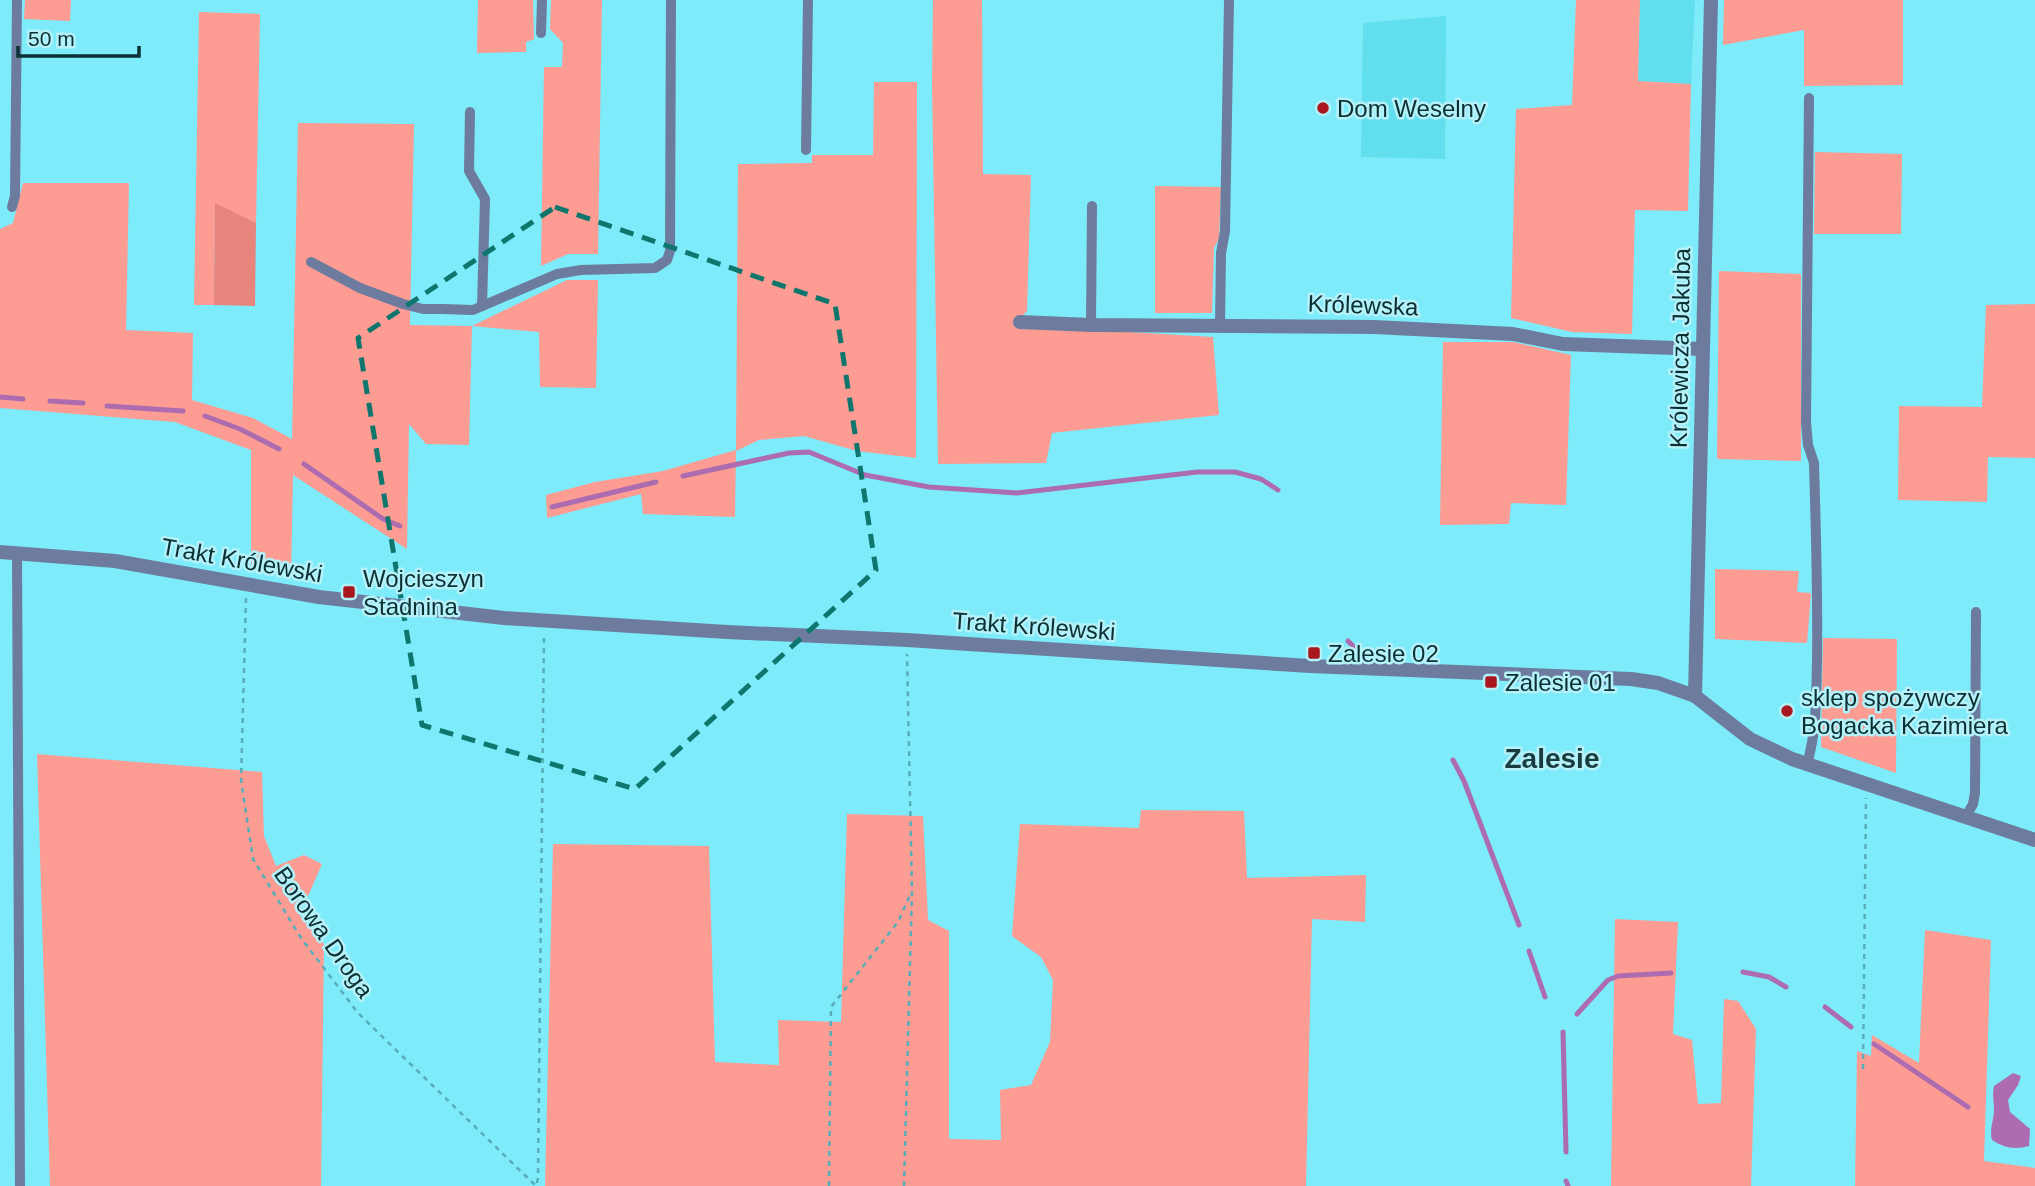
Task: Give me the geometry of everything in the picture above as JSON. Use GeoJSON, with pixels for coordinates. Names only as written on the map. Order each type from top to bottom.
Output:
{"type":"FeatureCollection","features":[{"type":"Feature","properties":{"kind":"street","name":"Królewicza Jakuba"},"geometry":{"type":"LineString","coordinates":[[1695,696],[1711,0]]}},
{"type":"Feature","properties":{"kind":"street","name":"Królewska"},"geometry":{"type":"LineString","coordinates":[[1020,322],[1374,327],[1513,334],[1563,344],[1703,349]]}},
{"type":"Feature","properties":{"kind":"street","name":"Trakt Królewski"},"geometry":{"type":"LineString","coordinates":[[0,552],[115,561],[246,585],[433,611],[542,620],[1310,666],[1631,679],[1658,683],[1695,696],[1749,739],[1807,764],[2035,840]]}},
{"type":"Feature","properties":{"kind":"lane"},"geometry":{"type":"LineString","coordinates":[[12,208],[15,196],[18,0]]}},
{"type":"Feature","properties":{"kind":"lane"},"geometry":{"type":"LineString","coordinates":[[541,33],[542,0]]}},
{"type":"Feature","properties":{"kind":"lane"},"geometry":{"type":"LineString","coordinates":[[311,262],[360,288],[403,304],[423,309],[473,310],[558,274],[581,270],[655,268],[667,260],[670,251],[671,0]]}},
{"type":"Feature","properties":{"kind":"lane"},"geometry":{"type":"LineString","coordinates":[[806,150],[808,0]]}},
{"type":"Feature","properties":{"kind":"lane"},"geometry":{"type":"LineString","coordinates":[[1220,325],[1221,253],[1225,231],[1229,0]]}},
{"type":"Feature","properties":{"kind":"lane"},"geometry":{"type":"LineString","coordinates":[[1807,764],[1815,717],[1818,592],[1814,463],[1808,445],[1806,422],[1809,98]]}},
{"type":"Feature","properties":{"kind":"lane"},"geometry":{"type":"LineString","coordinates":[[470,112],[469,172],[485,199],[482,306]]}},
{"type":"Feature","properties":{"kind":"lane"},"geometry":{"type":"LineString","coordinates":[[1091,325],[1092,206]]}},
{"type":"Feature","properties":{"kind":"lane"},"geometry":{"type":"LineString","coordinates":[[16,553],[19,1186]]}},
{"type":"Feature","properties":{"kind":"lane"},"geometry":{"type":"LineString","coordinates":[[1965,818],[1973,804],[1975,793],[1976,612]]}},
{"type":"Feature","properties":{"kind":"path","name":"Borowa Droga"},"geometry":{"type":"LineString","coordinates":[[246,585],[241,780],[253,859],[301,938],[358,1013],[536,1186]]}},
{"type":"Feature","properties":{"kind":"path"},"geometry":{"type":"LineString","coordinates":[[536,1186],[543,848],[542,620]]}},
{"type":"Feature","properties":{"kind":"path"},"geometry":{"type":"LineString","coordinates":[[904,1186],[912,891],[907,640]]}},
{"type":"Feature","properties":{"kind":"path"},"geometry":{"type":"LineString","coordinates":[[1863,1069],[1866,784]]}},
{"type":"Feature","properties":{"kind":"path"},"geometry":{"type":"LineString","coordinates":[[829,1186],[831,1007],[898,922],[912,891]]}},
{"type":"Feature","properties":{"kind":"highlighted area"},"geometry":{"type":"Polygon","coordinates":[[[555,207],[835,304],[876,570],[635,789],[422,725],[358,338],[555,207]]]}},
{"type":"Feature","properties":{"kind":"shaded area"},"geometry":{"type":"Polygon","coordinates":[[[25,0],[71,0],[70,21],[24,19],[25,0]]]}},
{"type":"Feature","properties":{"kind":"shaded area"},"geometry":{"type":"Polygon","coordinates":[[[478,0],[533,0],[534,39],[526,42],[526,52],[477,53],[478,0]]]}},
{"type":"Feature","properties":{"kind":"shaded area"},"geometry":{"type":"Polygon","coordinates":[[[551,0],[602,0],[598,254],[568,254],[541,266],[544,67],[562,67],[563,43],[550,29],[551,0]]]}},
{"type":"Feature","properties":{"kind":"shaded area"},"geometry":{"type":"Polygon","coordinates":[[[933,0],[982,0],[983,174],[1031,175],[1027,311],[1013,325],[1213,337],[1219,415],[1052,433],[1046,463],[938,464],[933,0]]]}},
{"type":"Feature","properties":{"kind":"shaded area"},"geometry":{"type":"Polygon","coordinates":[[[1576,0],[1640,0],[1638,81],[1691,84],[1688,211],[1635,210],[1632,334],[1572,332],[1511,318],[1516,109],[1572,105],[1576,0]]]}},
{"type":"Feature","properties":{"kind":"shaded area"},"geometry":{"type":"Polygon","coordinates":[[[1640,0],[1695,0],[1691,84],[1638,81],[1640,0]]]}},
{"type":"Feature","properties":{"kind":"shaded area"},"geometry":{"type":"Polygon","coordinates":[[[1724,0],[1903,0],[1903,85],[1804,86],[1804,30],[1723,45],[1724,0]]]}},
{"type":"Feature","properties":{"kind":"shaded area"},"geometry":{"type":"Polygon","coordinates":[[[199,12],[260,14],[256,223],[215,204],[214,305],[194,305],[199,12]]]}},
{"type":"Feature","properties":{"kind":"shaded area"},"geometry":{"type":"Polygon","coordinates":[[[1446,16],[1445,159],[1361,157],[1363,23],[1446,16]]]}},
{"type":"Feature","properties":{"kind":"shaded area"},"geometry":{"type":"Polygon","coordinates":[[[874,82],[917,82],[916,458],[857,451],[804,436],[759,440],[736,451],[735,517],[643,514],[641,494],[547,518],[546,495],[595,482],[663,471],[736,450],[738,164],[812,163],[812,155],[873,155],[874,82]]]}},
{"type":"Feature","properties":{"kind":"shaded area"},"geometry":{"type":"Polygon","coordinates":[[[298,123],[414,124],[410,325],[472,326],[469,445],[426,444],[409,424],[407,549],[293,475],[291,576],[251,570],[251,450],[175,422],[0,408],[0,229],[13,223],[23,183],[129,183],[126,330],[193,333],[192,400],[253,418],[292,439],[298,123]]]}},
{"type":"Feature","properties":{"kind":"shaded area"},"geometry":{"type":"Polygon","coordinates":[[[1815,152],[1902,154],[1901,234],[1814,234],[1815,152]]]}},
{"type":"Feature","properties":{"kind":"shaded area"},"geometry":{"type":"Polygon","coordinates":[[[1155,186],[1221,187],[1219,238],[1214,248],[1212,313],[1155,313],[1155,186]]]}},
{"type":"Feature","properties":{"kind":"shaded area"},"geometry":{"type":"Polygon","coordinates":[[[215,203],[256,223],[255,306],[214,305],[215,203]]]}},
{"type":"Feature","properties":{"kind":"shaded area"},"geometry":{"type":"Polygon","coordinates":[[[1719,271],[1801,274],[1801,461],[1717,459],[1719,271]]]}},
{"type":"Feature","properties":{"kind":"shaded area"},"geometry":{"type":"Polygon","coordinates":[[[567,280],[598,280],[596,388],[540,387],[539,332],[472,326],[567,280]]]}},
{"type":"Feature","properties":{"kind":"shaded area"},"geometry":{"type":"Polygon","coordinates":[[[2035,304],[2035,458],[1988,457],[1987,502],[1898,500],[1899,406],[1982,407],[1986,305],[2035,304]]]}},
{"type":"Feature","properties":{"kind":"shaded area"},"geometry":{"type":"Polygon","coordinates":[[[1443,342],[1513,342],[1571,355],[1566,505],[1511,503],[1509,524],[1440,525],[1443,342]]]}},
{"type":"Feature","properties":{"kind":"shaded area"},"geometry":{"type":"Polygon","coordinates":[[[1715,569],[1799,571],[1797,592],[1811,593],[1807,643],[1715,639],[1715,569]]]}},
{"type":"Feature","properties":{"kind":"shaded area"},"geometry":{"type":"Polygon","coordinates":[[[1823,638],[1897,639],[1896,773],[1821,747],[1823,638]]]}},
{"type":"Feature","properties":{"kind":"shaded area"},"geometry":{"type":"Polygon","coordinates":[[[37,754],[262,772],[264,836],[276,866],[304,855],[322,864],[309,894],[297,912],[324,944],[321,1186],[50,1186],[37,754]]]}},
{"type":"Feature","properties":{"kind":"shaded area"},"geometry":{"type":"Polygon","coordinates":[[[1141,810],[1244,811],[1247,878],[1366,875],[1365,922],[1312,919],[1306,1186],[545,1186],[553,844],[709,846],[715,1062],[779,1065],[778,1020],[841,1022],[847,814],[923,816],[928,920],[949,931],[949,1139],[1001,1140],[1000,1090],[1031,1085],[1050,1042],[1053,980],[1041,957],[1012,936],[1020,824],[1139,828],[1141,810]]]}},
{"type":"Feature","properties":{"kind":"shaded area"},"geometry":{"type":"Polygon","coordinates":[[[1615,919],[1678,922],[1673,1034],[1692,1040],[1698,1104],[1721,1103],[1724,999],[1738,1001],[1756,1029],[1751,1186],[1611,1186],[1615,919]]]}},
{"type":"Feature","properties":{"kind":"shaded area"},"geometry":{"type":"Polygon","coordinates":[[[1925,930],[1991,940],[1984,1161],[2035,1168],[2035,1186],[1855,1186],[1857,1051],[1871,1056],[1872,1035],[1919,1063],[1925,930]]]}},
{"type":"Feature","properties":{"kind":"shaded area"},"geometry":{"type":"Polygon","coordinates":[[[2013,1073],[2021,1076],[2008,1100],[2010,1112],[2030,1129],[2029,1146],[2019,1148],[2001,1145],[1992,1140],[1991,1136],[1994,1086],[2013,1073]]]}},
{"type":"Feature","properties":{"kind":"waterway"},"geometry":{"type":"LineString","coordinates":[[0,397],[23,399]]}},
{"type":"Feature","properties":{"kind":"waterway"},"geometry":{"type":"LineString","coordinates":[[50,401],[83,403]]}},
{"type":"Feature","properties":{"kind":"waterway"},"geometry":{"type":"LineString","coordinates":[[107,406],[183,411]]}},
{"type":"Feature","properties":{"kind":"waterway"},"geometry":{"type":"LineString","coordinates":[[205,416],[240,429],[279,449]]}},
{"type":"Feature","properties":{"kind":"waterway"},"geometry":{"type":"LineString","coordinates":[[683,476],[789,453],[809,452],[865,475],[929,487],[1017,493],[1197,472],[1235,472],[1261,479],[1278,490]]}},
{"type":"Feature","properties":{"kind":"waterway"},"geometry":{"type":"LineString","coordinates":[[304,464],[383,519],[400,526]]}},
{"type":"Feature","properties":{"kind":"waterway"},"geometry":{"type":"LineString","coordinates":[[552,507],[656,482]]}},
{"type":"Feature","properties":{"kind":"waterway"},"geometry":{"type":"LineString","coordinates":[[1348,641],[1367,660]]}},
{"type":"Feature","properties":{"kind":"waterway"},"geometry":{"type":"LineString","coordinates":[[1453,760],[1464,781],[1519,925]]}},
{"type":"Feature","properties":{"kind":"waterway"},"geometry":{"type":"LineString","coordinates":[[1529,951],[1545,997]]}},
{"type":"Feature","properties":{"kind":"waterway"},"geometry":{"type":"LineString","coordinates":[[1743,972],[1769,977],[1786,987]]}},
{"type":"Feature","properties":{"kind":"waterway"},"geometry":{"type":"LineString","coordinates":[[1577,1014],[1608,980],[1618,976],[1671,973]]}},
{"type":"Feature","properties":{"kind":"waterway"},"geometry":{"type":"LineString","coordinates":[[1825,1007],[1851,1027]]}},
{"type":"Feature","properties":{"kind":"waterway"},"geometry":{"type":"LineString","coordinates":[[1563,1032],[1566,1152]]}},
{"type":"Feature","properties":{"kind":"waterway"},"geometry":{"type":"LineString","coordinates":[[1874,1044],[1968,1107]]}},
{"type":"Feature","properties":{"kind":"waterway"},"geometry":{"type":"LineString","coordinates":[[1566,1181],[1568,1186]]}},
{"type":"Feature","properties":{"kind":"place","name":"Dom Weselny"},"geometry":{"type":"Point","coordinates":[1323,108]}},
{"type":"Feature","properties":{"kind":"place","name":"Wojcieszyn Stadnina"},"geometry":{"type":"Point","coordinates":[349,592]}},
{"type":"Feature","properties":{"kind":"place","name":"Zalesie 02"},"geometry":{"type":"Point","coordinates":[1314,653]}},
{"type":"Feature","properties":{"kind":"place","name":"Zalesie 01"},"geometry":{"type":"Point","coordinates":[1491,682]}},
{"type":"Feature","properties":{"kind":"place","name":"sklep spożywczy Bogacka Kazimiera"},"geometry":{"type":"Point","coordinates":[1787,711]}},
{"type":"Feature","properties":{"kind":"district","name":"Zalesie"},"geometry":{"type":"Point","coordinates":[1552,758]}}]}
